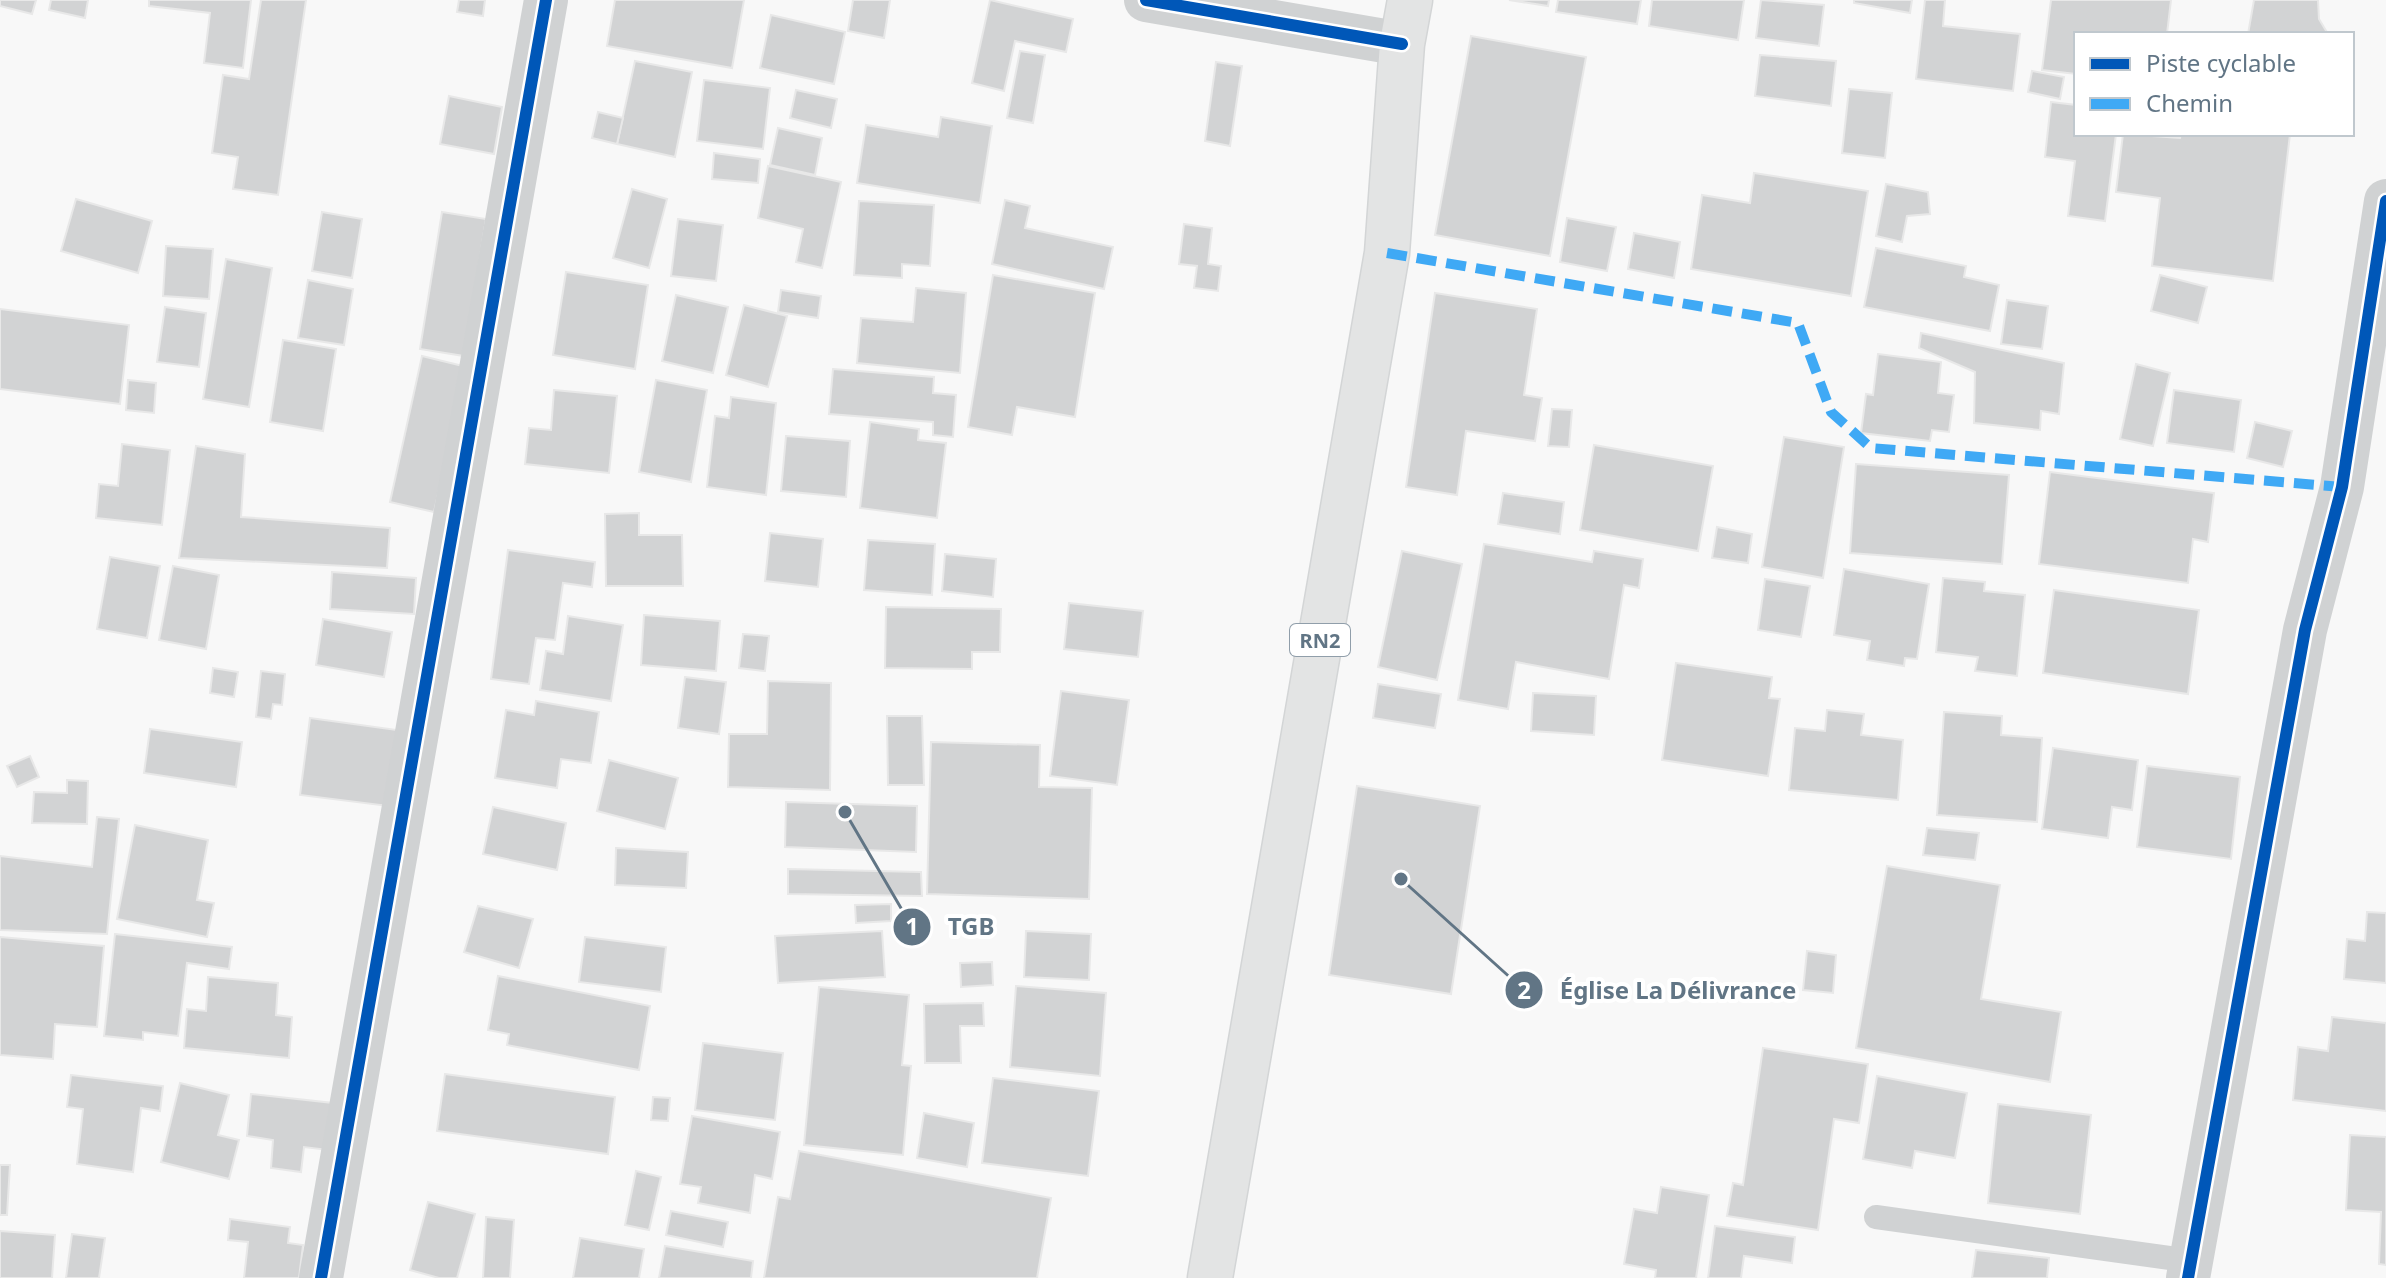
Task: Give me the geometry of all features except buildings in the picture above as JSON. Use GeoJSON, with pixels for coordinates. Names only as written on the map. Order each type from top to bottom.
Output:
{"type":"FeatureCollection","features":[{"type":"Feature","properties":{"kind":"highway","name":"RN2"},"geometry":{"type":"LineString","coordinates":[[1210,1278],[1387,253],[1402,44],[1410,0]]}},
{"type":"Feature","properties":{"kind":"street"},"geometry":{"type":"LineString","coordinates":[[321,1278],[546,0]]}},
{"type":"Feature","properties":{"kind":"street"},"geometry":{"type":"LineString","coordinates":[[1146,0],[1402,44]]}},
{"type":"Feature","properties":{"kind":"street"},"geometry":{"type":"LineString","coordinates":[[2190,1269],[2305,630],[2342,487],[2386,201]]}},
{"type":"Feature","properties":{"kind":"lane"},"geometry":{"type":"LineString","coordinates":[[1876,1217],[2190,1269]]}},
{"type":"Feature","properties":{"kind":"marked path"},"geometry":{"type":"LineString","coordinates":[[1387,253],[1798,323],[1831,412],[1871,448],[2342,487]]}},
{"type":"Feature","properties":{"kind":"cycle path"},"geometry":{"type":"LineString","coordinates":[[321,1278],[546,0]]}},
{"type":"Feature","properties":{"kind":"cycle path"},"geometry":{"type":"LineString","coordinates":[[1146,0],[1402,44]]}},
{"type":"Feature","properties":{"kind":"cycle path"},"geometry":{"type":"LineString","coordinates":[[2188,1278],[2305,630],[2342,487],[2386,201]]}},
{"type":"Feature","properties":{"kind":"place","name":"TGB"},"geometry":{"type":"Point","coordinates":[845,812]}},
{"type":"Feature","properties":{"kind":"place","name":"Église La Délivrance"},"geometry":{"type":"Point","coordinates":[1401,879]}}]}
